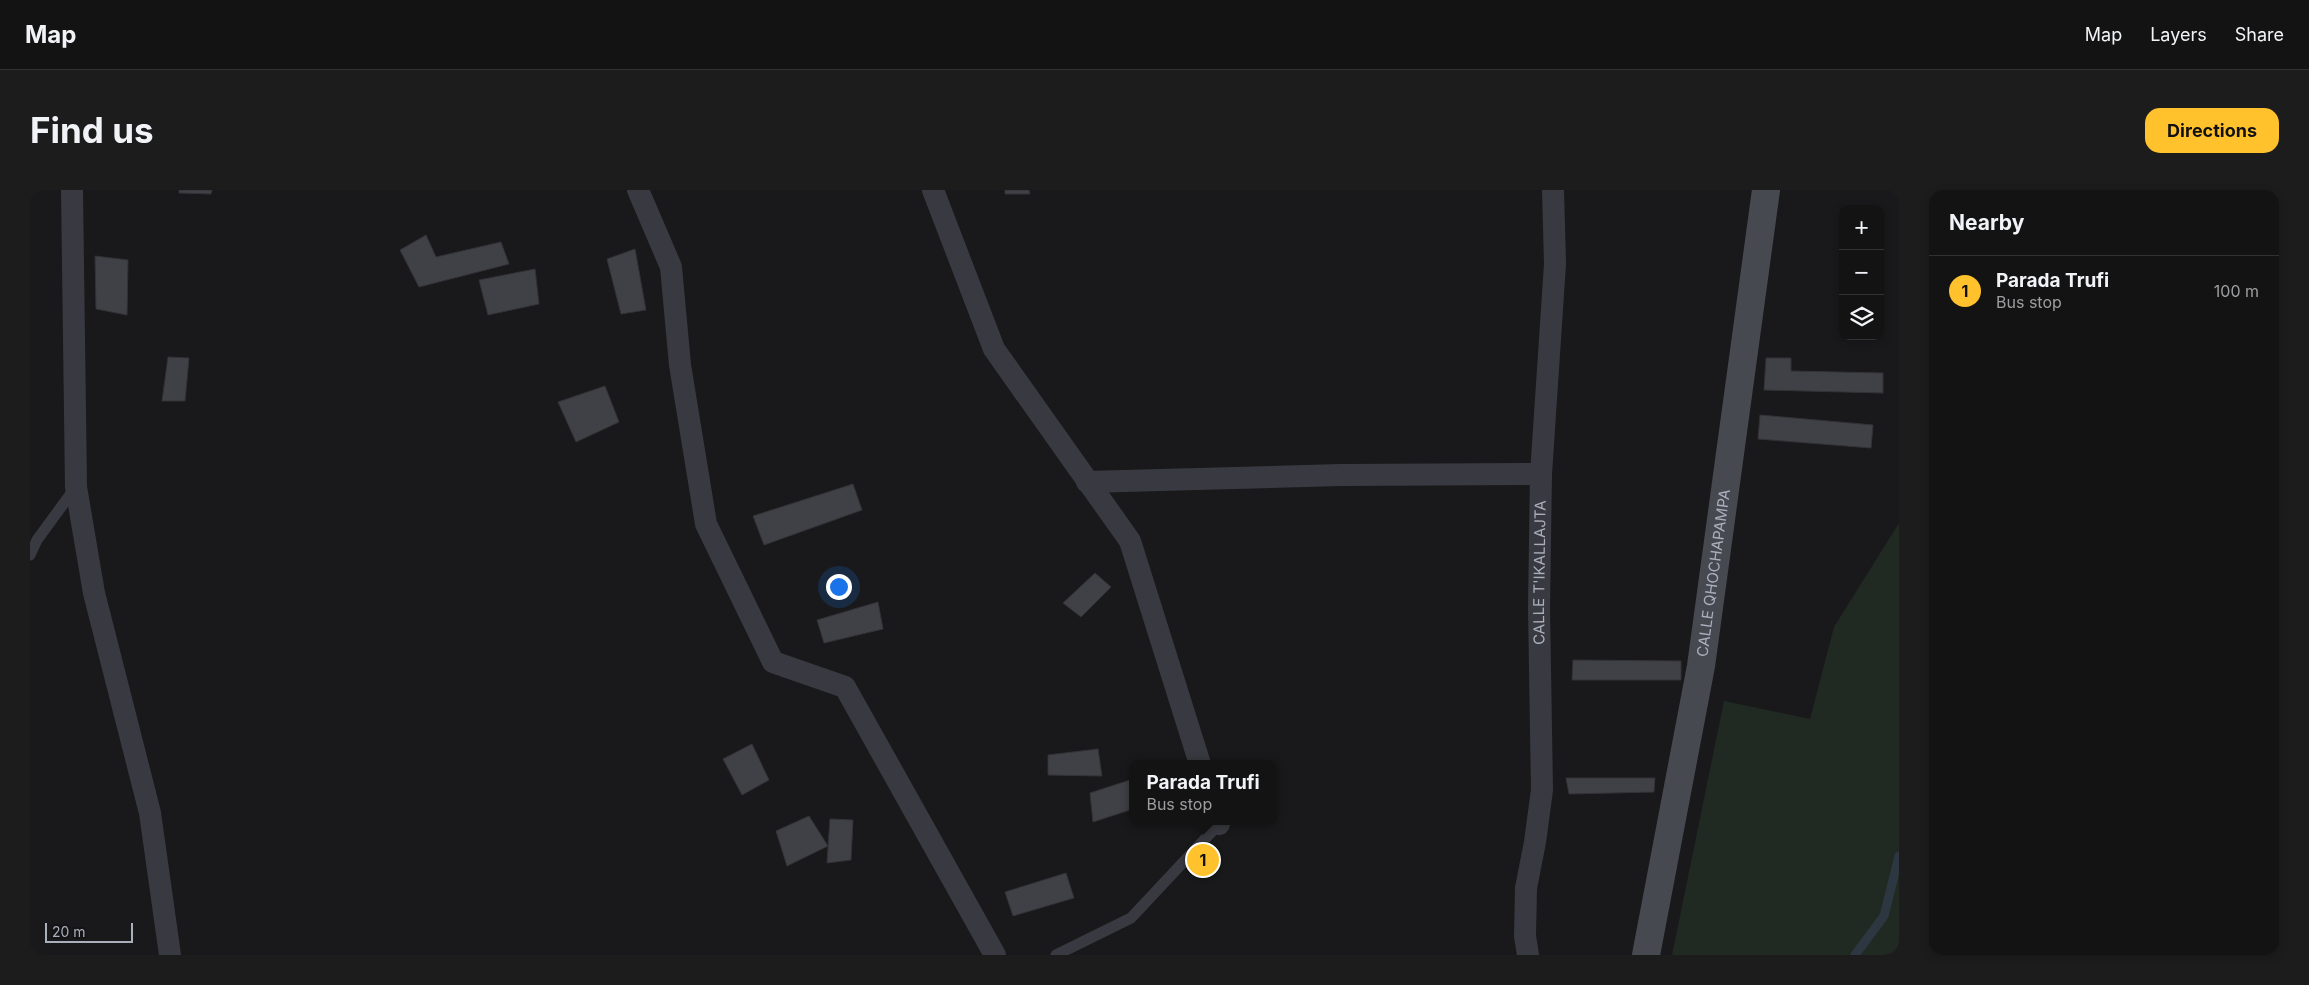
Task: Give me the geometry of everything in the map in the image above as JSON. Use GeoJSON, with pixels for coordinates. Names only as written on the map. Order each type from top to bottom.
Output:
{"type":"FeatureCollection","features":[{"type":"Feature","properties":{"kind":"street"},"geometry":{"type":"LineString","coordinates":[[72,190],[76,487],[94,593],[150,813],[170,955]]}},
{"type":"Feature","properties":{"kind":"street"},"geometry":{"type":"LineString","coordinates":[[638,190],[671,267],[680,365],[706,524],[773,662],[845,687],[994,955]]}},
{"type":"Feature","properties":{"kind":"street"},"geometry":{"type":"LineString","coordinates":[[933,190],[994,349],[1130,541],[1199,760]]}},
{"type":"Feature","properties":{"kind":"street","name":"CALLE T'IKALLAJTA"},"geometry":{"type":"LineString","coordinates":[[1528,955],[1525,936],[1526,888],[1542,790],[1539,608],[1541,474],[1555,264],[1553,190]]}},
{"type":"Feature","properties":{"kind":"street","name":"CALLE QHOCHAPAMPA"},"geometry":{"type":"LineString","coordinates":[[1646,955],[1701,666],[1766,190]]}},
{"type":"Feature","properties":{"kind":"street"},"geometry":{"type":"LineString","coordinates":[[1087,482],[1341,475],[1541,474]]}},
{"type":"Feature","properties":{"kind":"lane"},"geometry":{"type":"LineString","coordinates":[[30,555],[37,540],[76,487]]}},
{"type":"Feature","properties":{"kind":"lane"},"geometry":{"type":"LineString","coordinates":[[1056,955],[1131,918],[1216,825]]}},
{"type":"Feature","properties":{"kind":"shaded area"},"geometry":{"type":"Polygon","coordinates":[[[1899,523],[1899,955],[1672,955],[1724,701],[1810,719],[1834,627],[1899,523]]]}},
{"type":"Feature","properties":{"kind":"building"},"geometry":{"type":"Polygon","coordinates":[[[179,190],[212,190],[211,194],[179,193],[179,190]]]}},
{"type":"Feature","properties":{"kind":"building"},"geometry":{"type":"Polygon","coordinates":[[[1005,190],[1029,190],[1030,194],[1005,194],[1005,190]]]}},
{"type":"Feature","properties":{"kind":"building"},"geometry":{"type":"Polygon","coordinates":[[[426,235],[436,257],[501,242],[509,264],[419,287],[400,250],[426,235]]]}},
{"type":"Feature","properties":{"kind":"building"},"geometry":{"type":"Polygon","coordinates":[[[635,249],[646,310],[621,314],[607,259],[635,249]]]}},
{"type":"Feature","properties":{"kind":"building"},"geometry":{"type":"Polygon","coordinates":[[[95,256],[128,260],[127,315],[96,309],[95,256]]]}},
{"type":"Feature","properties":{"kind":"building"},"geometry":{"type":"Polygon","coordinates":[[[535,269],[539,304],[488,315],[479,280],[535,269]]]}},
{"type":"Feature","properties":{"kind":"building"},"geometry":{"type":"Polygon","coordinates":[[[168,357],[189,358],[185,401],[162,401],[168,357]]]}},
{"type":"Feature","properties":{"kind":"building"},"geometry":{"type":"Polygon","coordinates":[[[1766,358],[1791,358],[1791,371],[1883,373],[1883,393],[1764,390],[1766,358]]]}},
{"type":"Feature","properties":{"kind":"building"},"geometry":{"type":"Polygon","coordinates":[[[605,386],[619,422],[576,442],[558,402],[605,386]]]}},
{"type":"Feature","properties":{"kind":"building"},"geometry":{"type":"Polygon","coordinates":[[[1760,415],[1873,425],[1871,448],[1758,439],[1760,415]]]}},
{"type":"Feature","properties":{"kind":"building"},"geometry":{"type":"Polygon","coordinates":[[[853,484],[862,510],[764,545],[753,516],[853,484]]]}},
{"type":"Feature","properties":{"kind":"building"},"geometry":{"type":"Polygon","coordinates":[[[1095,573],[1111,587],[1081,617],[1063,603],[1095,573]]]}},
{"type":"Feature","properties":{"kind":"building"},"geometry":{"type":"Polygon","coordinates":[[[878,602],[883,629],[824,643],[817,620],[878,602]]]}},
{"type":"Feature","properties":{"kind":"building"},"geometry":{"type":"Polygon","coordinates":[[[1573,660],[1681,661],[1681,680],[1572,680],[1573,660]]]}},
{"type":"Feature","properties":{"kind":"building"},"geometry":{"type":"Polygon","coordinates":[[[752,744],[769,780],[742,795],[723,759],[752,744]]]}},
{"type":"Feature","properties":{"kind":"building"},"geometry":{"type":"Polygon","coordinates":[[[1098,749],[1102,776],[1048,775],[1048,755],[1098,749]]]}},
{"type":"Feature","properties":{"kind":"building"},"geometry":{"type":"Polygon","coordinates":[[[1566,778],[1655,778],[1654,792],[1569,794],[1566,778]]]}},
{"type":"Feature","properties":{"kind":"building"},"geometry":{"type":"Polygon","coordinates":[[[1129,780],[1129,810],[1093,822],[1090,793],[1129,780]]]}},
{"type":"Feature","properties":{"kind":"building"},"geometry":{"type":"Polygon","coordinates":[[[809,816],[828,846],[787,866],[776,831],[809,816]]]}},
{"type":"Feature","properties":{"kind":"building"},"geometry":{"type":"Polygon","coordinates":[[[830,819],[853,820],[851,860],[827,863],[830,819]]]}},
{"type":"Feature","properties":{"kind":"building"},"geometry":{"type":"Polygon","coordinates":[[[1066,873],[1074,898],[1013,916],[1005,892],[1066,873]]]}},
{"type":"Feature","properties":{"kind":"waterway"},"geometry":{"type":"LineString","coordinates":[[1855,955],[1884,916],[1899,856]]}},
{"type":"Feature","properties":{"kind":"place","name":"Parada Trufi"},"geometry":{"type":"Point","coordinates":[1203,860]}}]}
